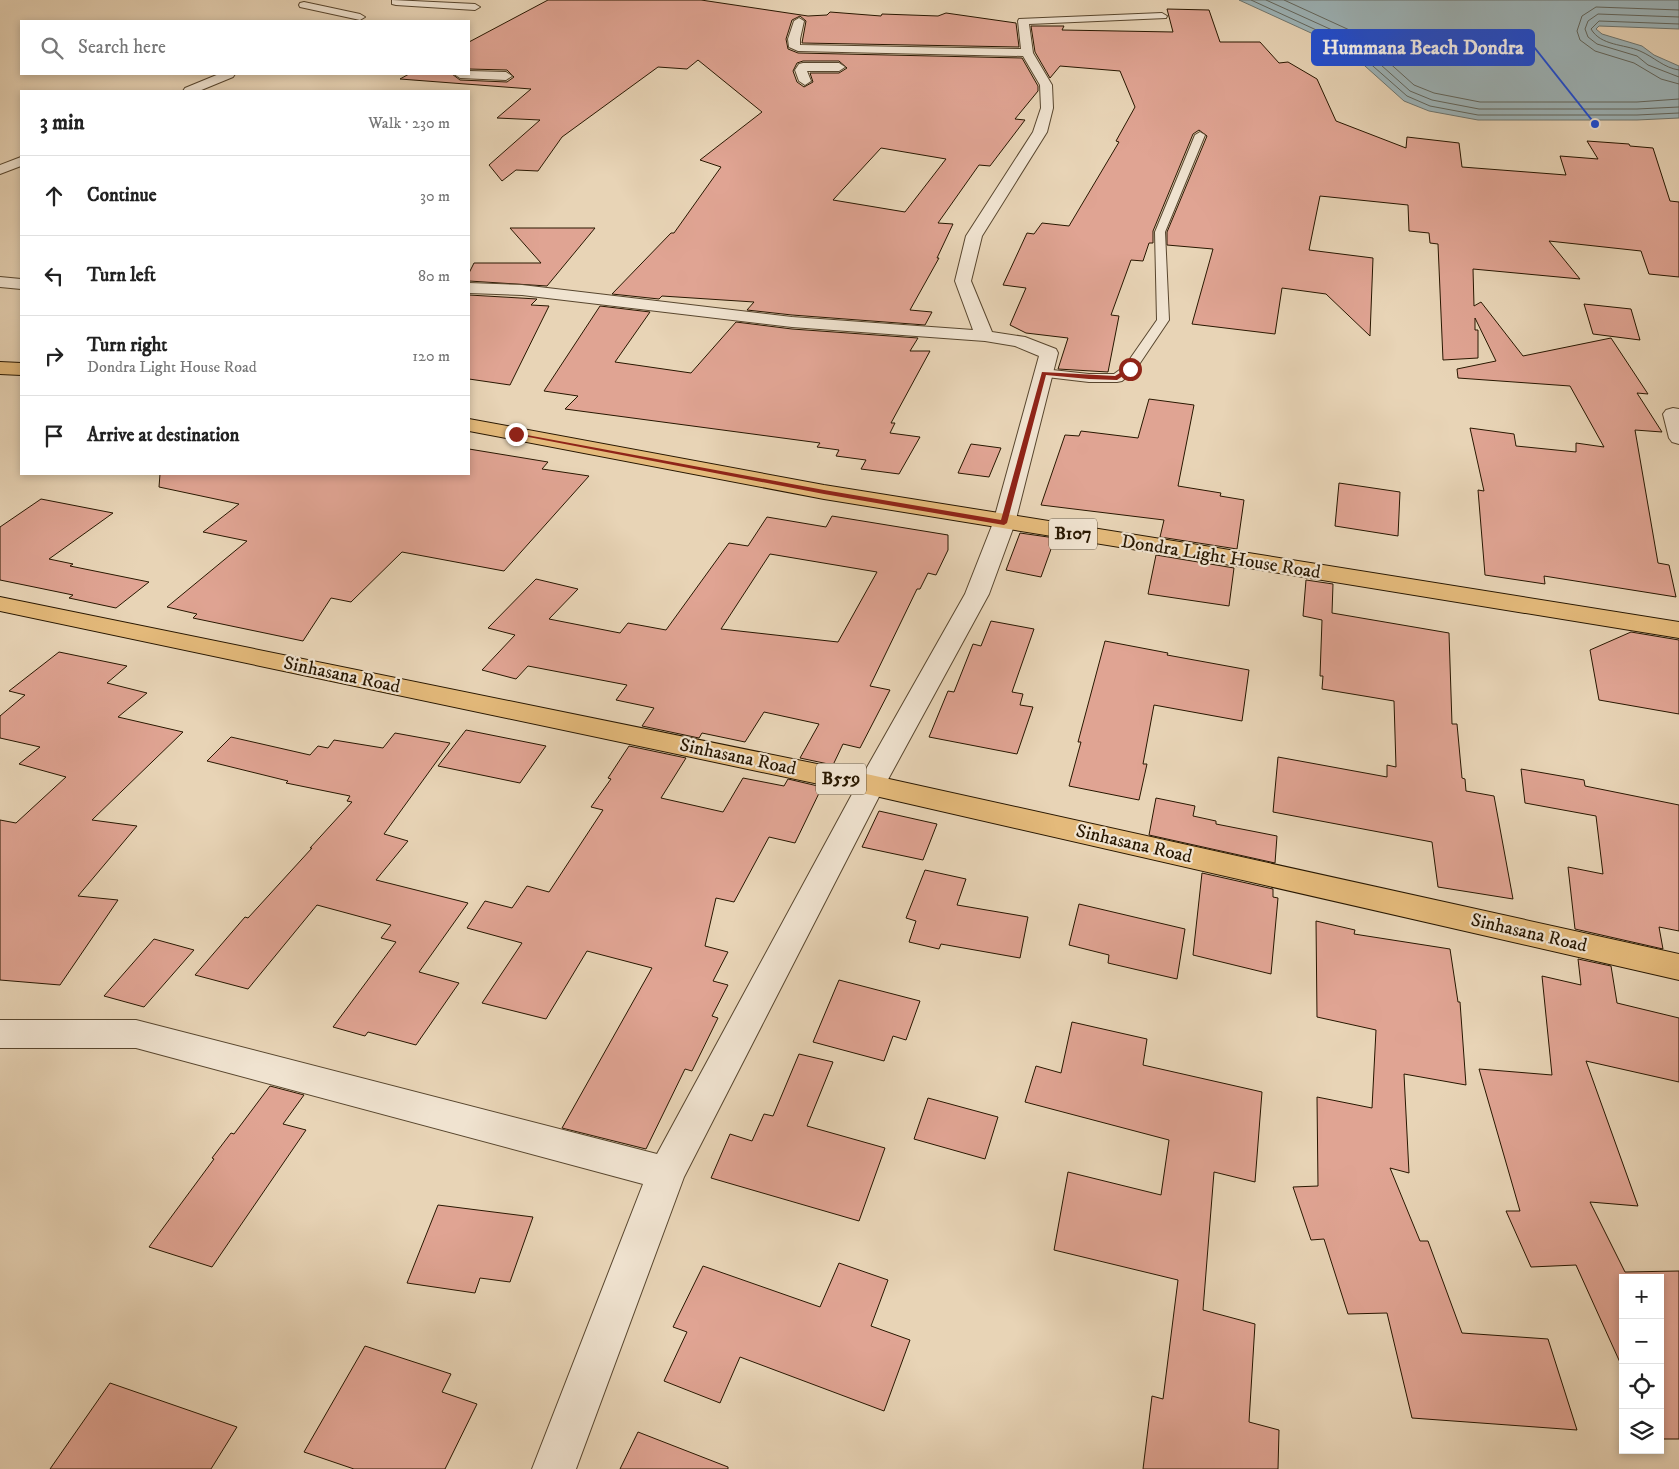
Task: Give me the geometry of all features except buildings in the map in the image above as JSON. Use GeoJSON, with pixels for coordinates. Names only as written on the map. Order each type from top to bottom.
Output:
{"type":"FeatureCollection","features":[{"type":"Feature","properties":{"kind":"main road"},"geometry":{"type":"LineString","coordinates":[[0,368],[20,370]]}},
{"type":"Feature","properties":{"kind":"main road","name":"Dondra Light House Road"},"geometry":{"type":"LineString","coordinates":[[470,425],[824,492],[1004,523],[1679,630]]}},
{"type":"Feature","properties":{"kind":"main road","name":"Sinhasana Road"},"geometry":{"type":"LineString","coordinates":[[0,604],[871,785],[1679,967]]}},
{"type":"Feature","properties":{"kind":"street"},"geometry":{"type":"LineString","coordinates":[[394,2],[475,6]]}},
{"type":"Feature","properties":{"kind":"street"},"geometry":{"type":"LineString","coordinates":[[304,5],[360,17]]}},
{"type":"Feature","properties":{"kind":"street"},"geometry":{"type":"LineString","coordinates":[[985,336],[963,281],[974,236],[1040,132],[1048,108],[1046,85],[1027,53],[1023,20],[1162,16]]}},
{"type":"Feature","properties":{"kind":"street"},"geometry":{"type":"LineString","coordinates":[[798,21],[794,39],[795,47],[798,48],[1027,53]]}},
{"type":"Feature","properties":{"kind":"street"},"geometry":{"type":"LineString","coordinates":[[804,81],[801,70],[803,67],[850,67]]}},
{"type":"Feature","properties":{"kind":"street"},"geometry":{"type":"LineString","coordinates":[[1019,70],[1038,70]]}},
{"type":"Feature","properties":{"kind":"street"},"geometry":{"type":"LineString","coordinates":[[470,74],[506,76]]}},
{"type":"Feature","properties":{"kind":"street"},"geometry":{"type":"LineString","coordinates":[[191,90],[227,75]]}},
{"type":"Feature","properties":{"kind":"street"},"geometry":{"type":"LineString","coordinates":[[0,170],[20,161]]}},
{"type":"Feature","properties":{"kind":"street"},"geometry":{"type":"LineString","coordinates":[[0,282],[20,284]]}},
{"type":"Feature","properties":{"kind":"street"},"geometry":{"type":"LineString","coordinates":[[470,288],[522,290],[792,322],[985,336],[1019,340],[1049,353],[1004,523],[977,594],[871,785],[666,1173],[554,1469]]}},
{"type":"Feature","properties":{"kind":"street"},"geometry":{"type":"LineString","coordinates":[[1673,414],[1679,438]]}},
{"type":"Feature","properties":{"kind":"street"},"geometry":{"type":"LineString","coordinates":[[0,1034],[136,1034],[666,1173]]}},
{"type":"Feature","properties":{"kind":"lane"},"geometry":{"type":"LineString","coordinates":[[1044,374],[1089,378],[1117,378],[1130,369],[1163,320],[1160,232],[1200,135]]}},
{"type":"Feature","properties":{"kind":"water"},"geometry":{"type":"Polygon","coordinates":[[[1239,0],[1679,0],[1679,29],[1599,26],[1596,29],[1602,34],[1642,46],[1654,55],[1679,66],[1679,118],[1637,120],[1478,120],[1429,111],[1404,101],[1346,49],[1239,0]]]}},
{"type":"Feature","properties":{"kind":"place","name":"Hummana Beach Dondra"},"geometry":{"type":"Point","coordinates":[1595,124]}},
{"type":"Feature","properties":{"kind":"route"},"geometry":{"type":"LineString","coordinates":[[516,434],[824,492],[1004,523],[1044,374],[1089,378],[1117,378],[1130,369]]}}]}
